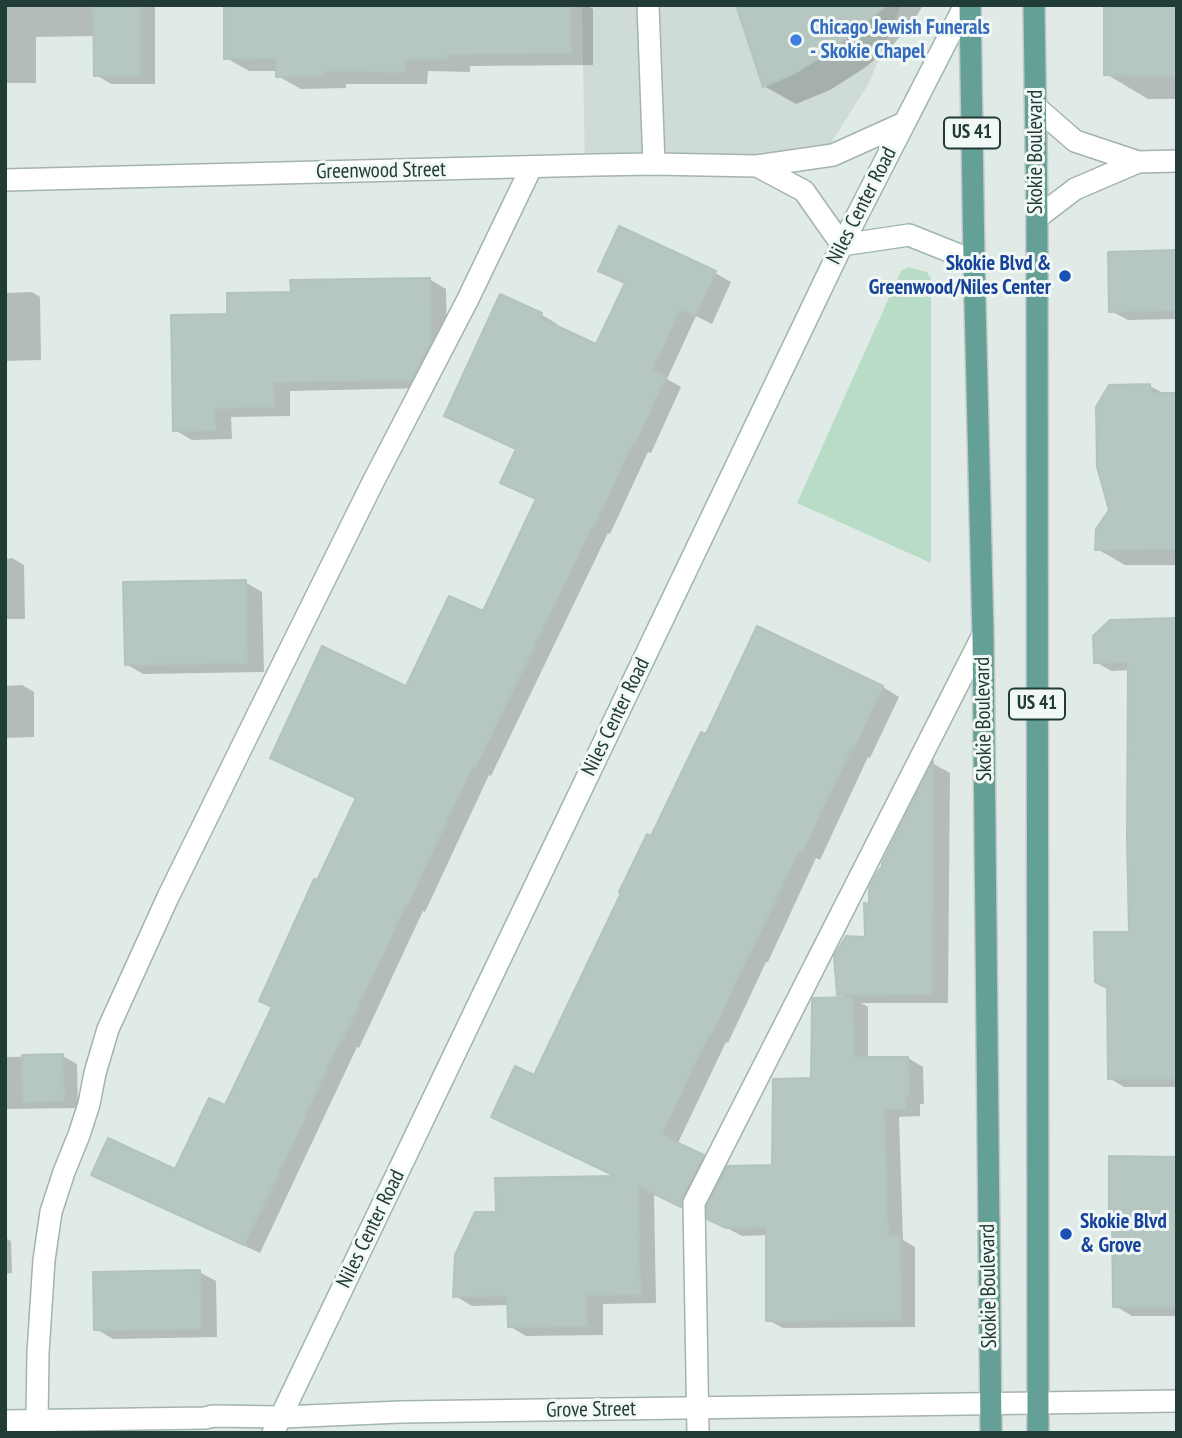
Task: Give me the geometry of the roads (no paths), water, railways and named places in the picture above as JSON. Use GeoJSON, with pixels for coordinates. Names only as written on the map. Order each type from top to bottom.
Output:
{"type":"FeatureCollection","features":[{"type":"Feature","properties":{"kind":"main road","name":"Skokie Boulevard"},"geometry":{"type":"LineString","coordinates":[[968,5],[983,635],[991,1433]]}},
{"type":"Feature","properties":{"kind":"main road","name":"Skokie Boulevard"},"geometry":{"type":"LineString","coordinates":[[1034,5],[1037,218],[1038,1433]]}},
{"type":"Feature","properties":{"kind":"street"},"geometry":{"type":"LineString","coordinates":[[648,5],[654,164]]}},
{"type":"Feature","properties":{"kind":"street","name":"Niles Center Road"},"geometry":{"type":"LineString","coordinates":[[277,1425],[842,245],[968,5]]}},
{"type":"Feature","properties":{"kind":"street"},"geometry":{"type":"LineString","coordinates":[[1036,107],[1076,141],[1139,162],[1177,161]]}},
{"type":"Feature","properties":{"kind":"street","name":"Greenwood Street"},"geometry":{"type":"LineString","coordinates":[[5,180],[654,164],[757,166],[833,155],[904,123]]}},
{"type":"Feature","properties":{"kind":"street"},"geometry":{"type":"LineString","coordinates":[[1037,218],[1075,188],[1139,162]]}},
{"type":"Feature","properties":{"kind":"street","name":"Greenwood Street"},"geometry":{"type":"LineString","coordinates":[[757,166],[804,191],[842,245]]}},
{"type":"Feature","properties":{"kind":"street"},"geometry":{"type":"LineString","coordinates":[[37,1420],[44,1260],[51,1212],[89,1104],[107,1029],[257,716],[467,301],[531,168]]}},
{"type":"Feature","properties":{"kind":"street"},"geometry":{"type":"LineString","coordinates":[[842,245],[909,235],[974,261]]}},
{"type":"Feature","properties":{"kind":"street"},"geometry":{"type":"LineString","coordinates":[[698,1433],[694,1203],[983,635]]}},
{"type":"Feature","properties":{"kind":"street","name":"Grove Street"},"geometry":{"type":"LineString","coordinates":[[5,1421],[277,1425],[401,1423],[698,1408],[1177,1401]]}},
{"type":"Feature","properties":{"kind":"place","name":"Chicago Jewish Funerals - Skokie Chapel"},"geometry":{"type":"Point","coordinates":[796,40]}},
{"type":"Feature","properties":{"kind":"place","name":"Skokie Blvd & Greenwood/Niles Center"},"geometry":{"type":"Point","coordinates":[1065,276]}},
{"type":"Feature","properties":{"kind":"place","name":"Skokie Blvd & Grove"},"geometry":{"type":"Point","coordinates":[1066,1234]}}]}
